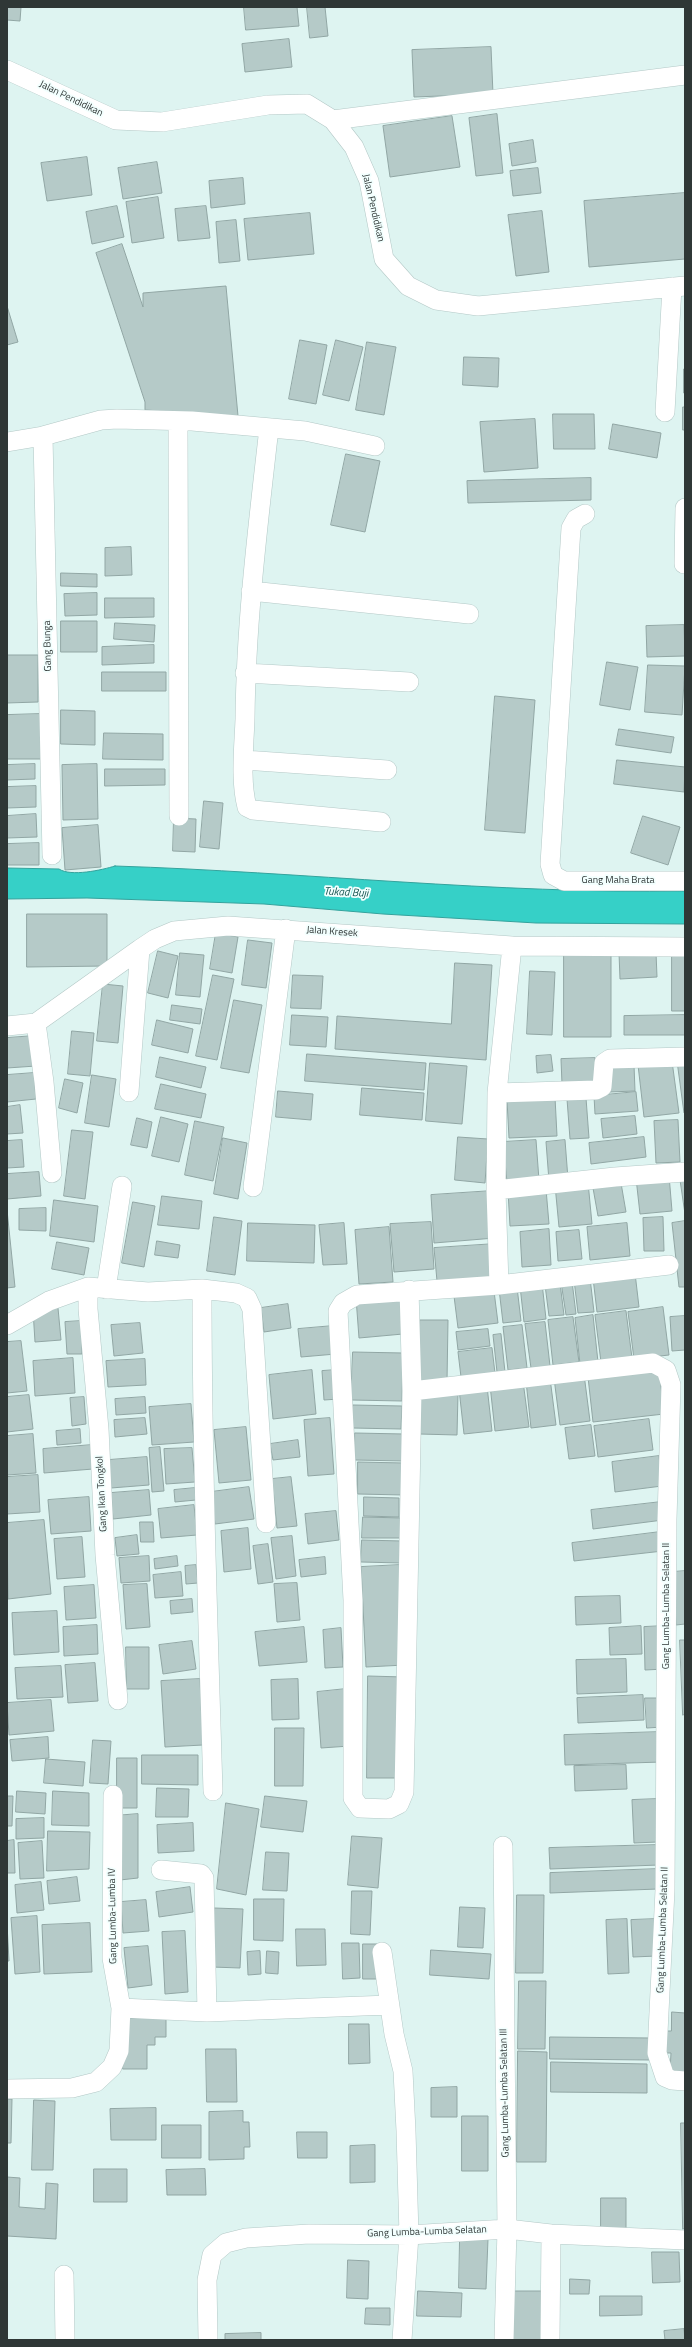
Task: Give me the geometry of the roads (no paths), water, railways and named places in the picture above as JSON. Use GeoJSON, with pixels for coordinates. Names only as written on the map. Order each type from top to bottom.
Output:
{"type":"FeatureCollection","features":[{"type":"Feature","properties":{"kind":"street","name":"Jalan Pendidikan"},"geometry":{"type":"LineString","coordinates":[[7,70],[116,120],[162,122],[268,105],[307,104],[334,120],[354,147],[368,181],[384,258],[408,286],[436,300],[478,306],[678,286]]}},
{"type":"Feature","properties":{"kind":"street"},"geometry":{"type":"LineString","coordinates":[[334,120],[685,75]]}},
{"type":"Feature","properties":{"kind":"street"},"geometry":{"type":"LineString","coordinates":[[665,412],[678,286]]}},
{"type":"Feature","properties":{"kind":"street"},"geometry":{"type":"LineString","coordinates":[[7,442],[43,436],[101,420],[178,421],[305,431],[375,446]]}},
{"type":"Feature","properties":{"kind":"street"},"geometry":{"type":"LineString","coordinates":[[178,421],[179,816]]}},
{"type":"Feature","properties":{"kind":"street"},"geometry":{"type":"LineString","coordinates":[[269,428],[251,591],[245,673],[245,800],[247,807],[253,810],[381,822]]}},
{"type":"Feature","properties":{"kind":"street","name":"Gang Bunga"},"geometry":{"type":"LineString","coordinates":[[43,436],[52,856]]}},
{"type":"Feature","properties":{"kind":"street"},"geometry":{"type":"LineString","coordinates":[[684,564],[685,508]]}},
{"type":"Feature","properties":{"kind":"street","name":"Gang Maha Brata"},"geometry":{"type":"LineString","coordinates":[[585,514],[576,519],[571,528],[550,864],[553,875],[564,881],[685,881]]}},
{"type":"Feature","properties":{"kind":"street"},"geometry":{"type":"LineString","coordinates":[[251,591],[469,614]]}},
{"type":"Feature","properties":{"kind":"street"},"geometry":{"type":"LineString","coordinates":[[245,673],[409,682]]}},
{"type":"Feature","properties":{"kind":"street"},"geometry":{"type":"LineString","coordinates":[[244,760],[387,770]]}},
{"type":"Feature","properties":{"kind":"street","name":"Jalan Kresek"},"geometry":{"type":"LineString","coordinates":[[7,1026],[36,1023],[155,939],[174,931],[228,926],[512,946],[685,947]]}},
{"type":"Feature","properties":{"kind":"street"},"geometry":{"type":"LineString","coordinates":[[253,1187],[286,929]]}},
{"type":"Feature","properties":{"kind":"street"},"geometry":{"type":"LineString","coordinates":[[499,1285],[496,1190],[497,1094],[512,946]]}},
{"type":"Feature","properties":{"kind":"street"},"geometry":{"type":"LineString","coordinates":[[129,1092],[140,949]]}},
{"type":"Feature","properties":{"kind":"street"},"geometry":{"type":"LineString","coordinates":[[36,1023],[44,1082],[52,1173]]}},
{"type":"Feature","properties":{"kind":"street"},"geometry":{"type":"LineString","coordinates":[[497,1094],[596,1090],[602,1087],[604,1062],[610,1059],[685,1057]]}},
{"type":"Feature","properties":{"kind":"street"},"geometry":{"type":"LineString","coordinates":[[496,1190],[615,1176],[685,1172]]}},
{"type":"Feature","properties":{"kind":"street","name":"Gang Ikan Tongkol"},"geometry":{"type":"LineString","coordinates":[[118,1700],[105,1555],[98,1429],[88,1309],[97,1288],[122,1186]]}},
{"type":"Feature","properties":{"kind":"street"},"geometry":{"type":"LineString","coordinates":[[409,1290],[412,1391],[404,1792],[399,1804],[389,1809],[360,1808],[353,1798],[353,1600],[338,1311],[343,1303],[358,1295],[409,1290],[499,1285],[670,1265]]}},
{"type":"Feature","properties":{"kind":"street"},"geometry":{"type":"LineString","coordinates":[[7,1325],[49,1301],[97,1288],[148,1292],[202,1289],[236,1293],[247,1298],[252,1309],[266,1523]]}},
{"type":"Feature","properties":{"kind":"street"},"geometry":{"type":"LineString","coordinates":[[202,1289],[202,1441],[207,1528],[212,1791]]}},
{"type":"Feature","properties":{"kind":"street","name":"Gang Lumba-Lumba Selatan II"},"geometry":{"type":"LineString","coordinates":[[412,1391],[653,1362],[666,1370],[670,1385],[667,1519],[665,1890],[658,2053],[665,2077],[672,2080],[685,2081]]}},
{"type":"Feature","properties":{"kind":"street","name":"Gang Lumba-Lumba IV"},"geometry":{"type":"LineString","coordinates":[[7,2089],[72,2088],[96,2082],[112,2067],[119,2050],[122,2008],[112,1958],[113,1794]]}},
{"type":"Feature","properties":{"kind":"street","name":"Gang Lumba-Lumba Selatan III"},"geometry":{"type":"LineString","coordinates":[[503,1846],[507,2229],[504,2340]]}},
{"type":"Feature","properties":{"kind":"street"},"geometry":{"type":"LineString","coordinates":[[161,1870],[201,1874],[204,1878],[207,2012]]}},
{"type":"Feature","properties":{"kind":"street"},"geometry":{"type":"LineString","coordinates":[[382,1952],[389,2005],[403,2071],[409,2235],[402,2340]]}},
{"type":"Feature","properties":{"kind":"street"},"geometry":{"type":"LineString","coordinates":[[122,2008],[207,2012],[389,2005]]}},
{"type":"Feature","properties":{"kind":"street","name":"Gang Lumba-Lumba Selatan"},"geometry":{"type":"LineString","coordinates":[[208,2340],[207,2288],[212,2255],[226,2243],[246,2238],[309,2234],[409,2235],[507,2229],[551,2234],[685,2240]]}},
{"type":"Feature","properties":{"kind":"street"},"geometry":{"type":"LineString","coordinates":[[550,2340],[551,2234]]}},
{"type":"Feature","properties":{"kind":"street"},"geometry":{"type":"LineString","coordinates":[[64,2275],[65,2340]]}},
{"type":"Feature","properties":{"kind":"water","name":"Tukad Buji"},"geometry":{"type":"Polygon","coordinates":[[[115,866],[471,886],[614,891],[685,891],[685,924],[536,923],[383,914],[264,904],[87,898],[7,899],[7,868],[59,869],[79,873],[115,866]]]}}]}
